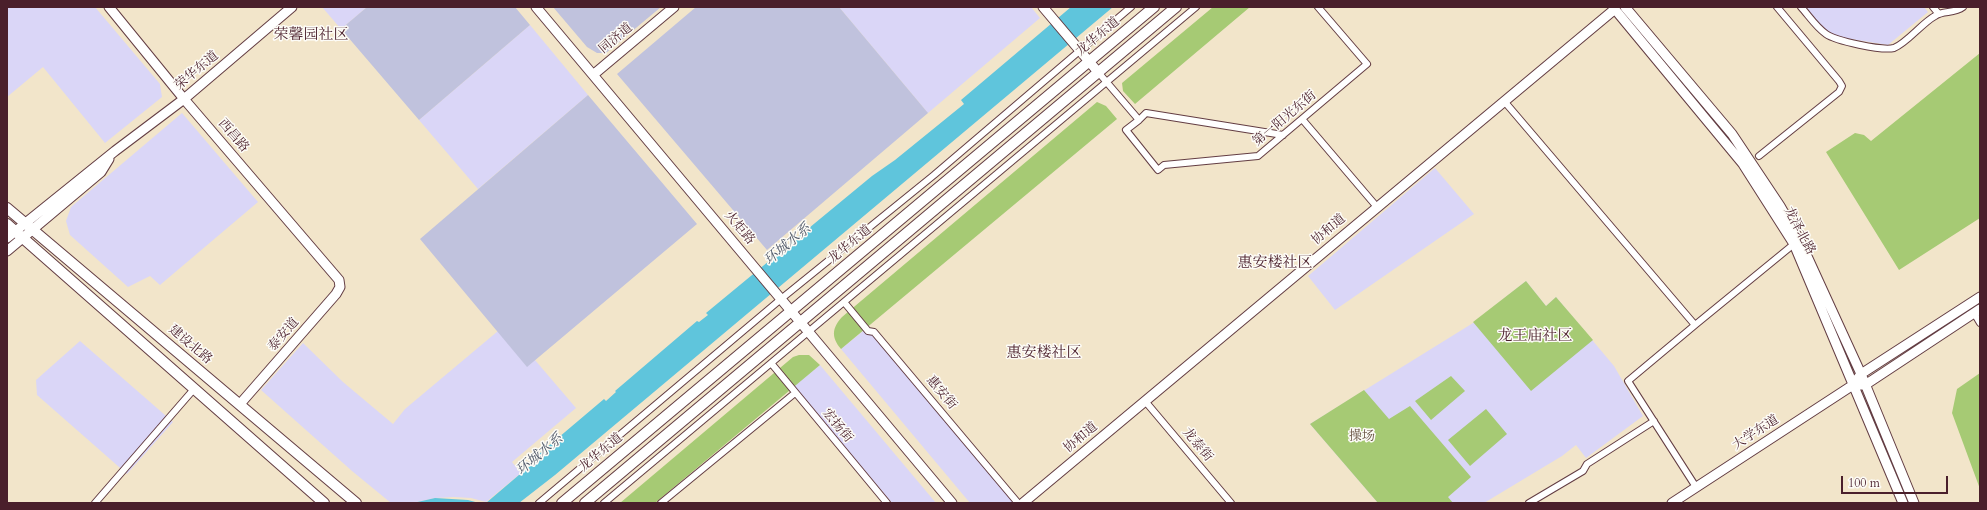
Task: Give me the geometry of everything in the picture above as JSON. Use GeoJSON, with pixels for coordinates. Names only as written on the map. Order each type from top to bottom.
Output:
{"type":"FeatureCollection","features":[{"type":"Feature","properties":{"kind":"main road","name":"龙华东道"},"geometry":{"type":"LineString","coordinates":[[562,503],[1154,7]]}},
{"type":"Feature","properties":{"kind":"main road","name":"龙华东道"},"geometry":{"type":"LineString","coordinates":[[585,503],[1176,7]]}},
{"type":"Feature","properties":{"kind":"main road","name":"建设北路"},"geometry":{"type":"LineString","coordinates":[[7,208],[356,503]]}},
{"type":"Feature","properties":{"kind":"main road"},"geometry":{"type":"LineString","coordinates":[[7,224],[324,503]]}},
{"type":"Feature","properties":{"kind":"street","name":"西昌路"},"geometry":{"type":"LineString","coordinates":[[109,7],[184,99],[339,280]]}},
{"type":"Feature","properties":{"kind":"street","name":"荣华东道"},"geometry":{"type":"LineString","coordinates":[[18,234],[101,172],[115,151],[184,99],[292,7]]}},
{"type":"Feature","properties":{"kind":"street","name":"火炬路"},"geometry":{"type":"LineString","coordinates":[[536,7],[952,503]]}},
{"type":"Feature","properties":{"kind":"street","name":"同济道"},"geometry":{"type":"LineString","coordinates":[[593,75],[674,7]]}},
{"type":"Feature","properties":{"kind":"street"},"geometry":{"type":"LineString","coordinates":[[1043,7],[1139,120],[1146,113],[1283,135]]}},
{"type":"Feature","properties":{"kind":"street"},"geometry":{"type":"LineString","coordinates":[[539,503],[781,299],[934,175],[1131,7]]}},
{"type":"Feature","properties":{"kind":"street"},"geometry":{"type":"LineString","coordinates":[[604,503],[1196,7]]}},
{"type":"Feature","properties":{"kind":"street","name":"第一阳光东街"},"geometry":{"type":"LineString","coordinates":[[1139,120],[1126,130],[1158,170],[1164,165],[1258,156],[1367,64],[1318,7]]}},
{"type":"Feature","properties":{"kind":"street","name":"龙泽北路"},"geometry":{"type":"LineString","coordinates":[[1625,7],[1732,134],[1780,206],[1861,374],[1864,385],[1914,503]]}},
{"type":"Feature","properties":{"kind":"street"},"geometry":{"type":"LineString","coordinates":[[1759,156],[1839,92],[1842,86],[1840,81],[1777,7]]}},
{"type":"Feature","properties":{"kind":"street"},"geometry":{"type":"LineString","coordinates":[[1801,7],[1827,35],[1838,39],[1886,49],[1899,45],[1938,13],[1954,12],[1963,7]]}},
{"type":"Feature","properties":{"kind":"street"},"geometry":{"type":"LineString","coordinates":[[1933,7],[1938,13]]}},
{"type":"Feature","properties":{"kind":"street","name":"龙泽北路"},"geometry":{"type":"LineString","coordinates":[[1615,8],[1744,164],[1797,243],[1853,385],[1903,503]]}},
{"type":"Feature","properties":{"kind":"street","name":"协和道"},"geometry":{"type":"LineString","coordinates":[[1023,503],[1615,8]]}},
{"type":"Feature","properties":{"kind":"street"},"geometry":{"type":"LineString","coordinates":[[1504,101],[1695,325]]}},
{"type":"Feature","properties":{"kind":"street"},"geometry":{"type":"LineString","coordinates":[[1302,119],[1377,207]]}},
{"type":"Feature","properties":{"kind":"street"},"geometry":{"type":"LineString","coordinates":[[7,238],[18,234]]}},
{"type":"Feature","properties":{"kind":"street"},"geometry":{"type":"LineString","coordinates":[[7,250],[18,234]]}},
{"type":"Feature","properties":{"kind":"street"},"geometry":{"type":"LineString","coordinates":[[1696,487],[1628,380],[1797,243]]}},
{"type":"Feature","properties":{"kind":"street","name":"泰安道"},"geometry":{"type":"LineString","coordinates":[[240,404],[336,294],[340,287],[339,280]]}},
{"type":"Feature","properties":{"kind":"street","name":"大学东道"},"geometry":{"type":"LineString","coordinates":[[1672,503],[1853,385],[1861,374],[1980,296]]}},
{"type":"Feature","properties":{"kind":"street","name":"惠安街"},"geometry":{"type":"LineString","coordinates":[[844,302],[868,330],[874,332],[1018,503]]}},
{"type":"Feature","properties":{"kind":"street"},"geometry":{"type":"LineString","coordinates":[[1853,385],[1864,385],[1977,311],[1980,323]]}},
{"type":"Feature","properties":{"kind":"street","name":"宏扬街"},"geometry":{"type":"LineString","coordinates":[[771,363],[887,503]]}},
{"type":"Feature","properties":{"kind":"street"},"geometry":{"type":"LineString","coordinates":[[95,503],[194,389]]}},
{"type":"Feature","properties":{"kind":"street"},"geometry":{"type":"LineString","coordinates":[[661,503],[795,393]]}},
{"type":"Feature","properties":{"kind":"street","name":"龙泰街"},"geometry":{"type":"LineString","coordinates":[[1145,401],[1231,503]]}},
{"type":"Feature","properties":{"kind":"street"},"geometry":{"type":"LineString","coordinates":[[1529,503],[1583,471],[1587,464],[1654,421]]}},
{"type":"Feature","properties":{"kind":"shaded area"},"geometry":{"type":"Polygon","coordinates":[[[7,7],[95,7],[160,84],[162,97],[105,143],[43,67],[7,97],[7,7]]]}},
{"type":"Feature","properties":{"kind":"shaded area"},"geometry":{"type":"Polygon","coordinates":[[[322,7],[367,7],[341,29],[322,7]]]}},
{"type":"Feature","properties":{"kind":"shaded area"},"geometry":{"type":"Polygon","coordinates":[[[367,7],[515,7],[530,25],[419,120],[341,29],[367,7]]]}},
{"type":"Feature","properties":{"kind":"shaded area"},"geometry":{"type":"Polygon","coordinates":[[[553,7],[661,7],[606,53],[597,53],[587,47],[553,7]]]}},
{"type":"Feature","properties":{"kind":"shaded area"},"geometry":{"type":"Polygon","coordinates":[[[696,7],[839,7],[928,113],[767,250],[617,74],[696,7]]]}},
{"type":"Feature","properties":{"kind":"shaded area"},"geometry":{"type":"Polygon","coordinates":[[[839,7],[1031,7],[1040,18],[928,113],[839,7]]]}},
{"type":"Feature","properties":{"kind":"shaded area"},"geometry":{"type":"Polygon","coordinates":[[[1804,7],[1924,7],[1928,12],[1888,45],[1838,37],[1821,27],[1804,7]]]}},
{"type":"Feature","properties":{"kind":"shaded area"},"geometry":{"type":"Polygon","coordinates":[[[530,25],[588,95],[478,189],[419,120],[530,25]]]}},
{"type":"Feature","properties":{"kind":"shaded area"},"geometry":{"type":"Polygon","coordinates":[[[588,95],[697,224],[527,367],[420,239],[588,95]]]}},
{"type":"Feature","properties":{"kind":"shaded area"},"geometry":{"type":"Polygon","coordinates":[[[182,113],[258,202],[160,285],[150,276],[128,287],[70,235],[66,221],[71,207],[182,113]]]}},
{"type":"Feature","properties":{"kind":"shaded area"},"geometry":{"type":"Polygon","coordinates":[[[1435,168],[1474,214],[1335,310],[1308,276],[1435,168]]]}},
{"type":"Feature","properties":{"kind":"shaded area"},"geometry":{"type":"Polygon","coordinates":[[[1526,281],[1546,306],[1556,297],[1614,366],[1643,416],[1586,458],[1576,445],[1562,456],[1484,503],[1378,503],[1310,424],[1473,323],[1526,281]]]}},
{"type":"Feature","properties":{"kind":"shaded area"},"geometry":{"type":"Polygon","coordinates":[[[868,327],[1017,503],[970,503],[841,349],[868,327]]]}},
{"type":"Feature","properties":{"kind":"shaded area"},"geometry":{"type":"Polygon","coordinates":[[[498,331],[527,366],[535,360],[576,408],[512,462],[521,473],[486,502],[471,498],[454,497],[435,498],[413,503],[391,503],[352,471],[261,390],[303,343],[343,382],[393,424],[405,409],[498,331]]]}},
{"type":"Feature","properties":{"kind":"shaded area"},"geometry":{"type":"Polygon","coordinates":[[[80,341],[173,422],[127,474],[37,395],[36,380],[80,341]]]}},
{"type":"Feature","properties":{"kind":"shaded area"},"geometry":{"type":"Polygon","coordinates":[[[820,365],[936,503],[892,503],[794,386],[820,365]]]}},
{"type":"Feature","properties":{"kind":"green space"},"geometry":{"type":"Polygon","coordinates":[[[1213,7],[1250,7],[1135,104],[1123,91],[1122,83],[1213,7]]]}},
{"type":"Feature","properties":{"kind":"green space"},"geometry":{"type":"Polygon","coordinates":[[[1980,53],[1980,218],[1899,270],[1826,152],[1855,133],[1864,135],[1871,141],[1980,53]]]}},
{"type":"Feature","properties":{"kind":"green space"},"geometry":{"type":"Polygon","coordinates":[[[1097,102],[1106,106],[1117,119],[841,349],[834,337],[834,333],[836,325],[842,317],[1097,102]]]}},
{"type":"Feature","properties":{"kind":"green space"},"geometry":{"type":"Polygon","coordinates":[[[1526,281],[1546,306],[1556,297],[1593,340],[1531,391],[1473,322],[1526,281]]]}},
{"type":"Feature","properties":{"kind":"green space"},"geometry":{"type":"Polygon","coordinates":[[[799,355],[809,355],[820,365],[655,503],[620,503],[793,357],[799,355]]]}},
{"type":"Feature","properties":{"kind":"green space"},"geometry":{"type":"Polygon","coordinates":[[[1980,373],[1980,489],[1952,413],[1957,389],[1980,373]]]}},
{"type":"Feature","properties":{"kind":"green space"},"geometry":{"type":"Polygon","coordinates":[[[1451,376],[1465,391],[1431,420],[1415,401],[1451,376]]]}},
{"type":"Feature","properties":{"kind":"green space","name":"操场"},"geometry":{"type":"Polygon","coordinates":[[[1364,390],[1389,419],[1410,406],[1471,477],[1448,497],[1453,503],[1378,503],[1310,424],[1364,390]]]}},
{"type":"Feature","properties":{"kind":"green space"},"geometry":{"type":"Polygon","coordinates":[[[1486,409],[1507,434],[1470,466],[1448,440],[1486,409]]]}},
{"type":"Feature","properties":{"kind":"water","name":"环城水系"},"geometry":{"type":"Polygon","coordinates":[[[1071,7],[1113,7],[555,475],[519,503],[486,503],[533,463],[539,454],[604,399],[606,401],[616,392],[615,391],[697,321],[699,322],[708,315],[706,313],[872,176],[895,160],[964,104],[961,100],[1071,7]]]}},
{"type":"Feature","properties":{"kind":"water"},"geometry":{"type":"Polygon","coordinates":[[[435,498],[468,500],[479,503],[413,503],[435,498]]]}},
{"type":"Feature","properties":{"kind":"district","name":"荣馨园社区"},"geometry":{"type":"Point","coordinates":[311,36]}},
{"type":"Feature","properties":{"kind":"district","name":"惠安楼社区"},"geometry":{"type":"Point","coordinates":[1275,264]}},
{"type":"Feature","properties":{"kind":"district","name":"龙王庙社区"},"geometry":{"type":"Point","coordinates":[1535,337]}},
{"type":"Feature","properties":{"kind":"district","name":"惠安楼社区"},"geometry":{"type":"Point","coordinates":[1044,354]}}]}
